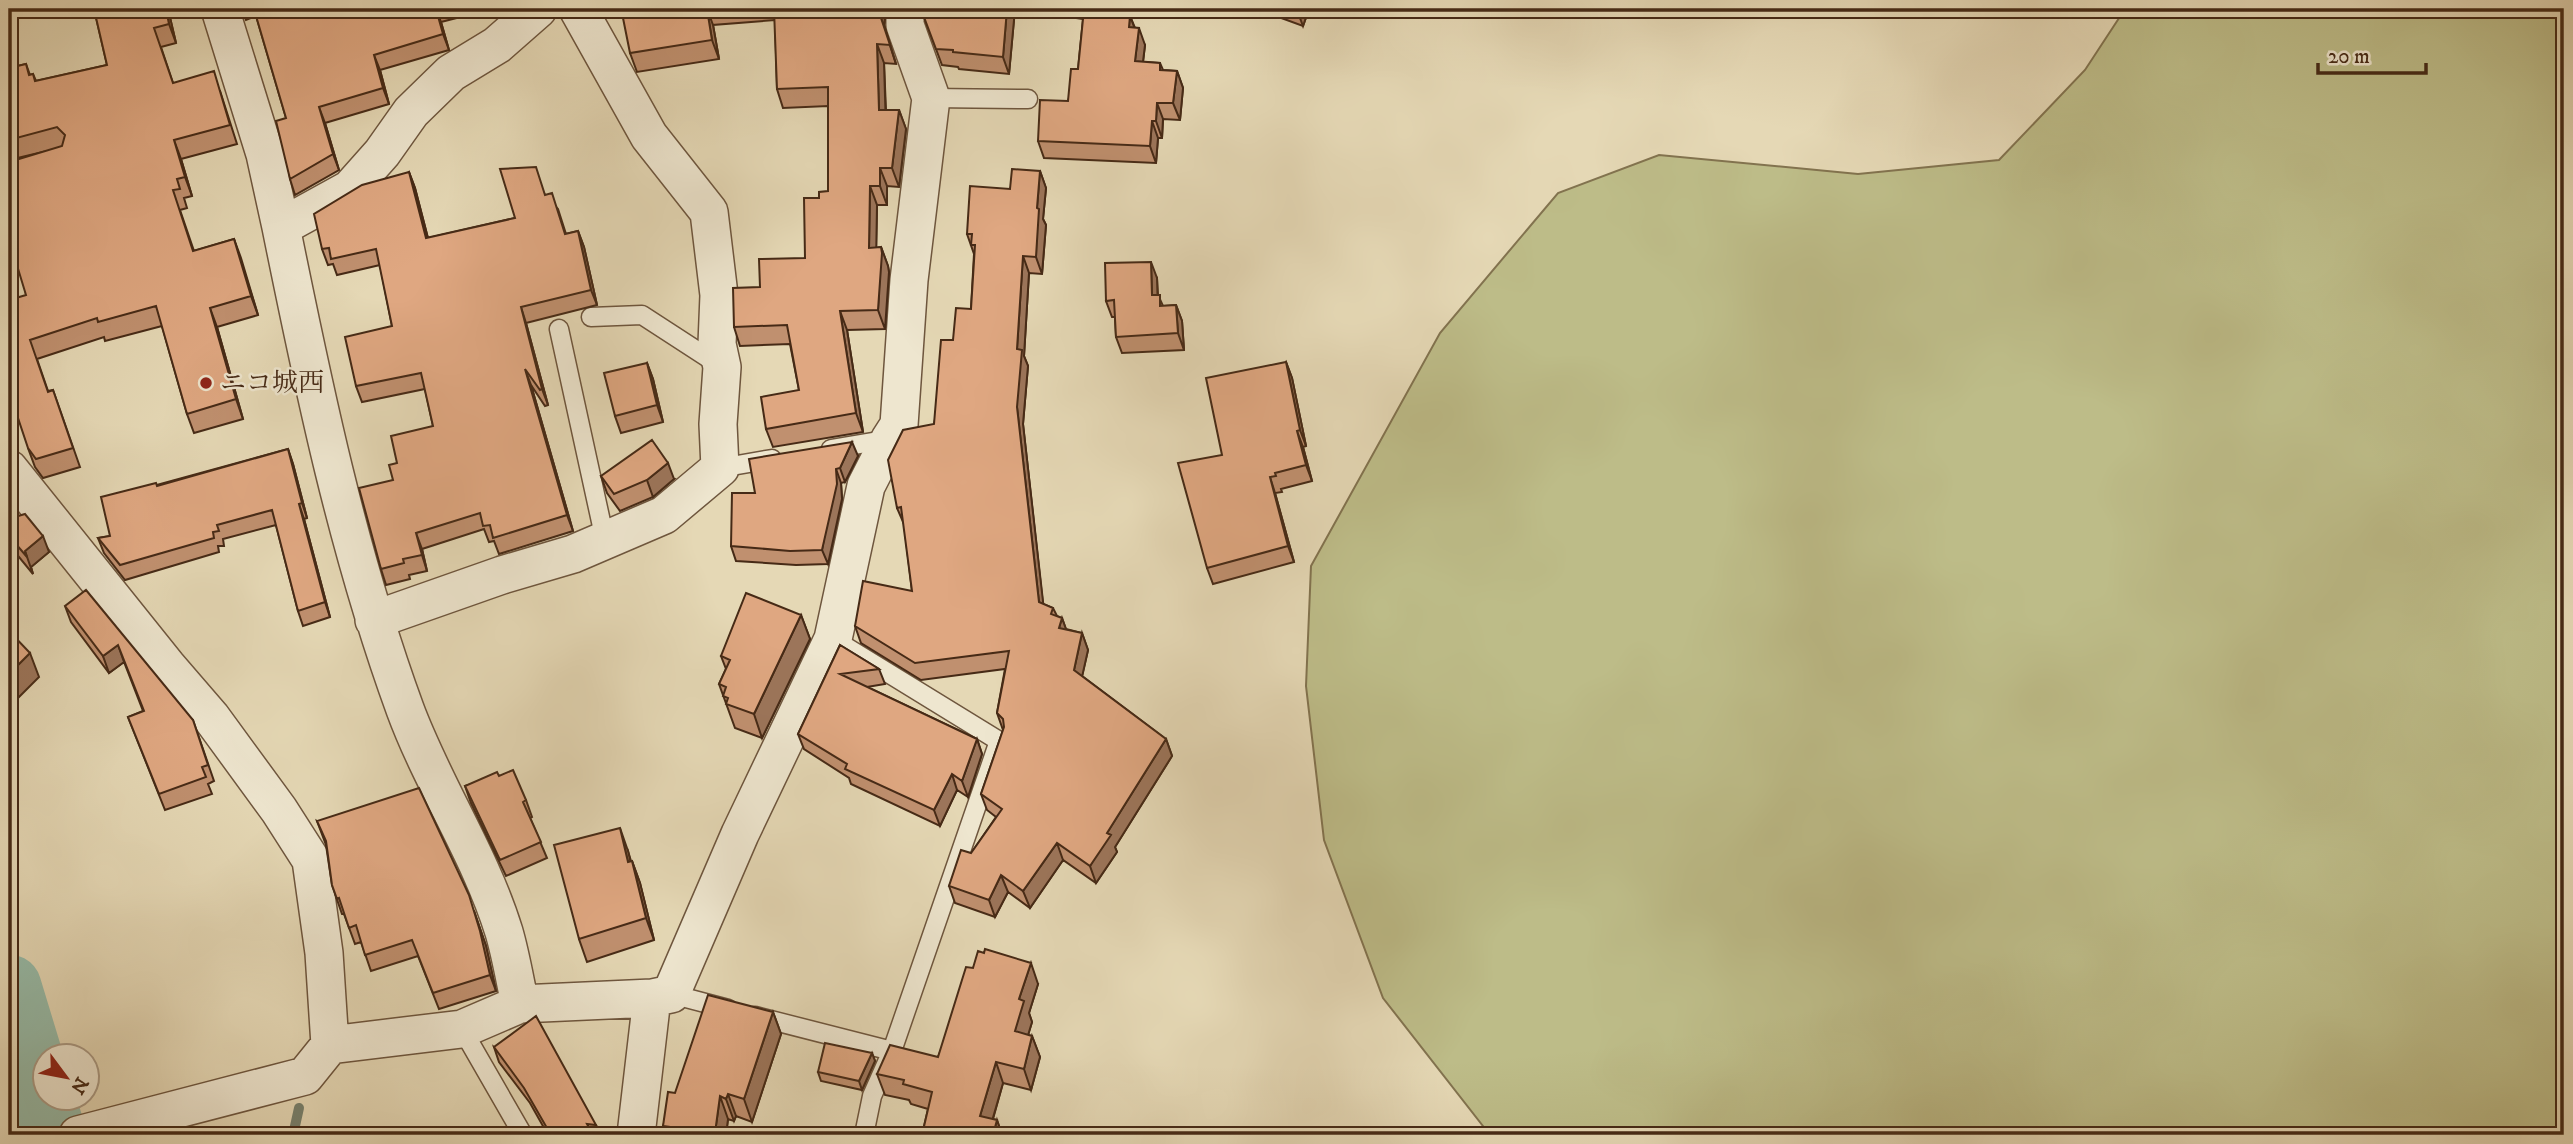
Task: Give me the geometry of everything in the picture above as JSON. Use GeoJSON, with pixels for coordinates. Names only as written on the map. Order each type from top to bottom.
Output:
{"type":"FeatureCollection","features":[{"type":"Feature","properties":{"kind":"street"},"geometry":{"type":"LineString","coordinates":[[220,9],[265,154],[313,387],[374,620],[406,713],[480,874],[503,932],[520,1004]]}},
{"type":"Feature","properties":{"kind":"street"},"geometry":{"type":"LineString","coordinates":[[281,228],[350,190],[382,153],[411,113],[451,74],[497,45],[538,9]]}},
{"type":"Feature","properties":{"kind":"street"},"geometry":{"type":"LineString","coordinates":[[374,620],[502,575],[573,554],[664,515],[720,468],[718,424],[722,367],[716,344],[719,295],[709,212],[649,136],[578,9]]}},
{"type":"Feature","properties":{"kind":"street"},"geometry":{"type":"LineString","coordinates":[[636,1135],[662,996],[833,639],[866,486],[899,425],[909,280],[931,98],[905,25],[905,9]]}},
{"type":"Feature","properties":{"kind":"street"},"geometry":{"type":"LineString","coordinates":[[9,469],[211,717],[279,810],[311,860],[324,953],[330,1045],[305,1076],[78,1135]]}},
{"type":"Feature","properties":{"kind":"street"},"geometry":{"type":"LineString","coordinates":[[330,1045],[462,1028],[520,1004],[662,996]]}},
{"type":"Feature","properties":{"kind":"lane"},"geometry":{"type":"LineString","coordinates":[[931,98],[1028,99]]}},
{"type":"Feature","properties":{"kind":"lane"},"geometry":{"type":"LineString","coordinates":[[591,317],[642,315],[722,367]]}},
{"type":"Feature","properties":{"kind":"lane"},"geometry":{"type":"LineString","coordinates":[[559,329],[605,540]]}},
{"type":"Feature","properties":{"kind":"lane"},"geometry":{"type":"LineString","coordinates":[[811,452],[890,439]]}},
{"type":"Feature","properties":{"kind":"lane"},"geometry":{"type":"LineString","coordinates":[[720,468],[785,457]]}},
{"type":"Feature","properties":{"kind":"lane"},"geometry":{"type":"LineString","coordinates":[[833,639],[999,741],[892,1051],[872,1097],[864,1135]]}},
{"type":"Feature","properties":{"kind":"lane"},"geometry":{"type":"LineString","coordinates":[[662,996],[892,1051]]}},
{"type":"Feature","properties":{"kind":"lane"},"geometry":{"type":"LineString","coordinates":[[462,1028],[523,1135]]}},
{"type":"Feature","properties":{"kind":"shaded area"},"geometry":{"type":"Polygon","coordinates":[[[2125,9],[2564,9],[2564,1135],[1490,1135],[1383,998],[1324,840],[1306,686],[1311,566],[1440,333],[1558,193],[1659,155],[1858,174],[1999,160],[2085,70],[2125,9]]]}},
{"type":"Feature","properties":{"kind":"building"},"geometry":{"type":"Polygon","coordinates":[[[94,9],[166,9],[169,24],[154,28],[173,83],[214,71],[230,125],[174,140],[185,177],[177,179],[180,189],[173,190],[193,251],[234,239],[251,296],[210,308],[236,399],[187,414],[156,306],[98,322],[97,318],[30,340],[48,392],[53,390],[73,448],[36,459],[28,448],[9,391],[9,300],[26,295],[9,239],[9,215],[16,213],[9,187],[9,162],[62,146],[65,135],[57,127],[9,140],[9,68],[26,64],[29,75],[33,74],[35,81],[107,65],[94,9]]]}},
{"type":"Feature","properties":{"kind":"building"},"geometry":{"type":"Polygon","coordinates":[[[254,9],[436,9],[443,34],[374,55],[383,88],[319,107],[333,154],[290,179],[276,121],[286,118],[254,9]]]}},
{"type":"Feature","properties":{"kind":"building"},"geometry":{"type":"Polygon","coordinates":[[[635,9],[707,9],[712,40],[630,53],[623,18],[637,16],[635,9]]]}},
{"type":"Feature","properties":{"kind":"building"},"geometry":{"type":"Polygon","coordinates":[[[774,9],[878,9],[890,45],[877,44],[879,110],[899,110],[892,168],[880,168],[880,186],[870,186],[869,248],[881,247],[882,253],[878,310],[840,311],[856,413],[766,429],[761,397],[799,390],[787,325],[734,327],[733,288],[760,287],[759,259],[805,258],[804,198],[819,198],[819,192],[828,191],[828,87],[777,89],[774,9]]]}},
{"type":"Feature","properties":{"kind":"building"},"geometry":{"type":"Polygon","coordinates":[[[921,9],[1007,9],[1003,57],[936,49],[921,9]]]}},
{"type":"Feature","properties":{"kind":"building"},"geometry":{"type":"Polygon","coordinates":[[[1084,9],[1121,9],[1120,14],[1130,16],[1129,27],[1139,28],[1135,61],[1160,63],[1160,70],[1177,71],[1173,103],[1157,103],[1150,146],[1038,141],[1040,100],[1068,101],[1071,69],[1078,69],[1084,9]]]}},
{"type":"Feature","properties":{"kind":"building"},"geometry":{"type":"Polygon","coordinates":[[[536,167],[545,195],[552,193],[565,234],[578,231],[591,290],[521,307],[542,389],[540,390],[525,369],[567,515],[493,538],[490,525],[483,526],[480,513],[416,533],[422,555],[403,559],[404,563],[381,569],[359,488],[393,480],[389,465],[397,463],[391,436],[433,426],[421,373],[356,386],[345,337],[392,326],[376,249],[331,259],[329,248],[322,249],[314,214],[362,185],[409,172],[426,238],[515,218],[500,169],[536,167]]]}},
{"type":"Feature","properties":{"kind":"building"},"geometry":{"type":"Polygon","coordinates":[[[1012,169],[1040,171],[1036,257],[1023,256],[1017,349],[1022,350],[1017,407],[1039,602],[1053,608],[1051,614],[1062,618],[1059,628],[1082,633],[1074,670],[1166,739],[1107,833],[1111,835],[1090,866],[1057,843],[1023,891],[1001,875],[989,900],[949,886],[961,850],[971,853],[1002,809],[981,794],[1004,727],[1003,719],[997,713],[1009,651],[915,663],[855,626],[863,581],[912,591],[901,507],[897,508],[888,460],[903,430],[934,424],[941,340],[953,340],[956,308],[971,309],[975,245],[971,245],[972,234],[967,234],[970,186],[1010,189],[1012,169]]]}},
{"type":"Feature","properties":{"kind":"building"},"geometry":{"type":"Polygon","coordinates":[[[1151,262],[1152,295],[1160,295],[1160,306],[1176,305],[1178,333],[1116,337],[1114,300],[1106,301],[1105,263],[1151,262]]]}},
{"type":"Feature","properties":{"kind":"building"},"geometry":{"type":"Polygon","coordinates":[[[1286,362],[1300,430],[1297,431],[1306,465],[1275,473],[1276,476],[1270,477],[1288,546],[1207,568],[1178,463],[1222,455],[1206,378],[1286,362]]]}},
{"type":"Feature","properties":{"kind":"building"},"geometry":{"type":"Polygon","coordinates":[[[647,363],[657,405],[615,416],[604,373],[647,363]]]}},
{"type":"Feature","properties":{"kind":"building"},"geometry":{"type":"Polygon","coordinates":[[[652,440],[668,463],[647,480],[614,494],[601,476],[652,440]]]}},
{"type":"Feature","properties":{"kind":"building"},"geometry":{"type":"Polygon","coordinates":[[[852,442],[840,468],[836,469],[837,484],[822,550],[790,551],[731,546],[732,493],[755,493],[749,459],[852,442]]]}},
{"type":"Feature","properties":{"kind":"building"},"geometry":{"type":"Polygon","coordinates":[[[288,449],[302,503],[299,504],[325,602],[298,611],[272,510],[217,525],[219,531],[213,532],[214,538],[120,565],[98,538],[110,536],[101,497],[156,483],[157,486],[288,449]]]}},
{"type":"Feature","properties":{"kind":"building"},"geometry":{"type":"Polygon","coordinates":[[[9,493],[15,517],[25,514],[43,536],[25,551],[27,557],[9,536],[9,493]]]}},
{"type":"Feature","properties":{"kind":"building"},"geometry":{"type":"Polygon","coordinates":[[[86,590],[193,720],[208,765],[202,767],[206,777],[159,794],[128,717],[144,711],[118,645],[103,656],[65,606],[86,590]]]}},
{"type":"Feature","properties":{"kind":"building"},"geometry":{"type":"Polygon","coordinates":[[[746,593],[801,615],[754,714],[726,704],[728,698],[723,696],[726,687],[719,684],[730,660],[721,656],[746,593]]]}},
{"type":"Feature","properties":{"kind":"building"},"geometry":{"type":"Polygon","coordinates":[[[9,631],[30,653],[9,674],[9,631]]]}},
{"type":"Feature","properties":{"kind":"building"},"geometry":{"type":"Polygon","coordinates":[[[840,645],[879,669],[840,674],[977,739],[962,781],[952,774],[934,810],[845,769],[847,764],[798,734],[840,645]]]}},
{"type":"Feature","properties":{"kind":"building"},"geometry":{"type":"Polygon","coordinates":[[[513,770],[526,800],[523,802],[541,842],[500,860],[465,786],[497,772],[499,776],[513,770]]]}},
{"type":"Feature","properties":{"kind":"building"},"geometry":{"type":"Polygon","coordinates":[[[419,788],[469,895],[490,975],[433,993],[412,940],[365,955],[356,925],[349,928],[339,898],[337,899],[332,885],[326,841],[317,821],[419,788]]]}},
{"type":"Feature","properties":{"kind":"building"},"geometry":{"type":"Polygon","coordinates":[[[620,828],[628,862],[632,861],[646,918],[579,939],[554,845],[620,828]]]}},
{"type":"Feature","properties":{"kind":"building"},"geometry":{"type":"Polygon","coordinates":[[[985,949],[1031,963],[1019,999],[1024,1001],[1015,1031],[1032,1036],[1024,1069],[996,1062],[980,1116],[997,1120],[993,1135],[922,1135],[932,1092],[903,1084],[904,1080],[877,1074],[890,1045],[938,1057],[966,967],[973,968],[978,951],[984,953],[985,949]]]}},
{"type":"Feature","properties":{"kind":"building"},"geometry":{"type":"Polygon","coordinates":[[[708,995],[773,1012],[744,1099],[728,1094],[726,1099],[720,1096],[715,1133],[663,1126],[668,1092],[675,1093],[708,995]]]}},
{"type":"Feature","properties":{"kind":"building"},"geometry":{"type":"Polygon","coordinates":[[[536,1016],[596,1125],[587,1124],[593,1135],[551,1135],[524,1088],[494,1047],[536,1016]]]}},
{"type":"Feature","properties":{"kind":"building"},"geometry":{"type":"Polygon","coordinates":[[[825,1043],[872,1053],[859,1081],[818,1072],[825,1043]]]}},
{"type":"Feature","properties":{"kind":"building"},"geometry":{"type":"Polygon","coordinates":[[[9,1101],[14,1117],[9,1119],[9,1101]]]}},
{"type":"Feature","properties":{"kind":"waterway"},"geometry":{"type":"LineString","coordinates":[[9,987],[54,1135]]}},
{"type":"Feature","properties":{"kind":"waterway"},"geometry":{"type":"LineString","coordinates":[[293,1135],[299,1108]]}},
{"type":"Feature","properties":{"kind":"place","name":"ニコ城西"},"geometry":{"type":"Point","coordinates":[206,383]}}]}
